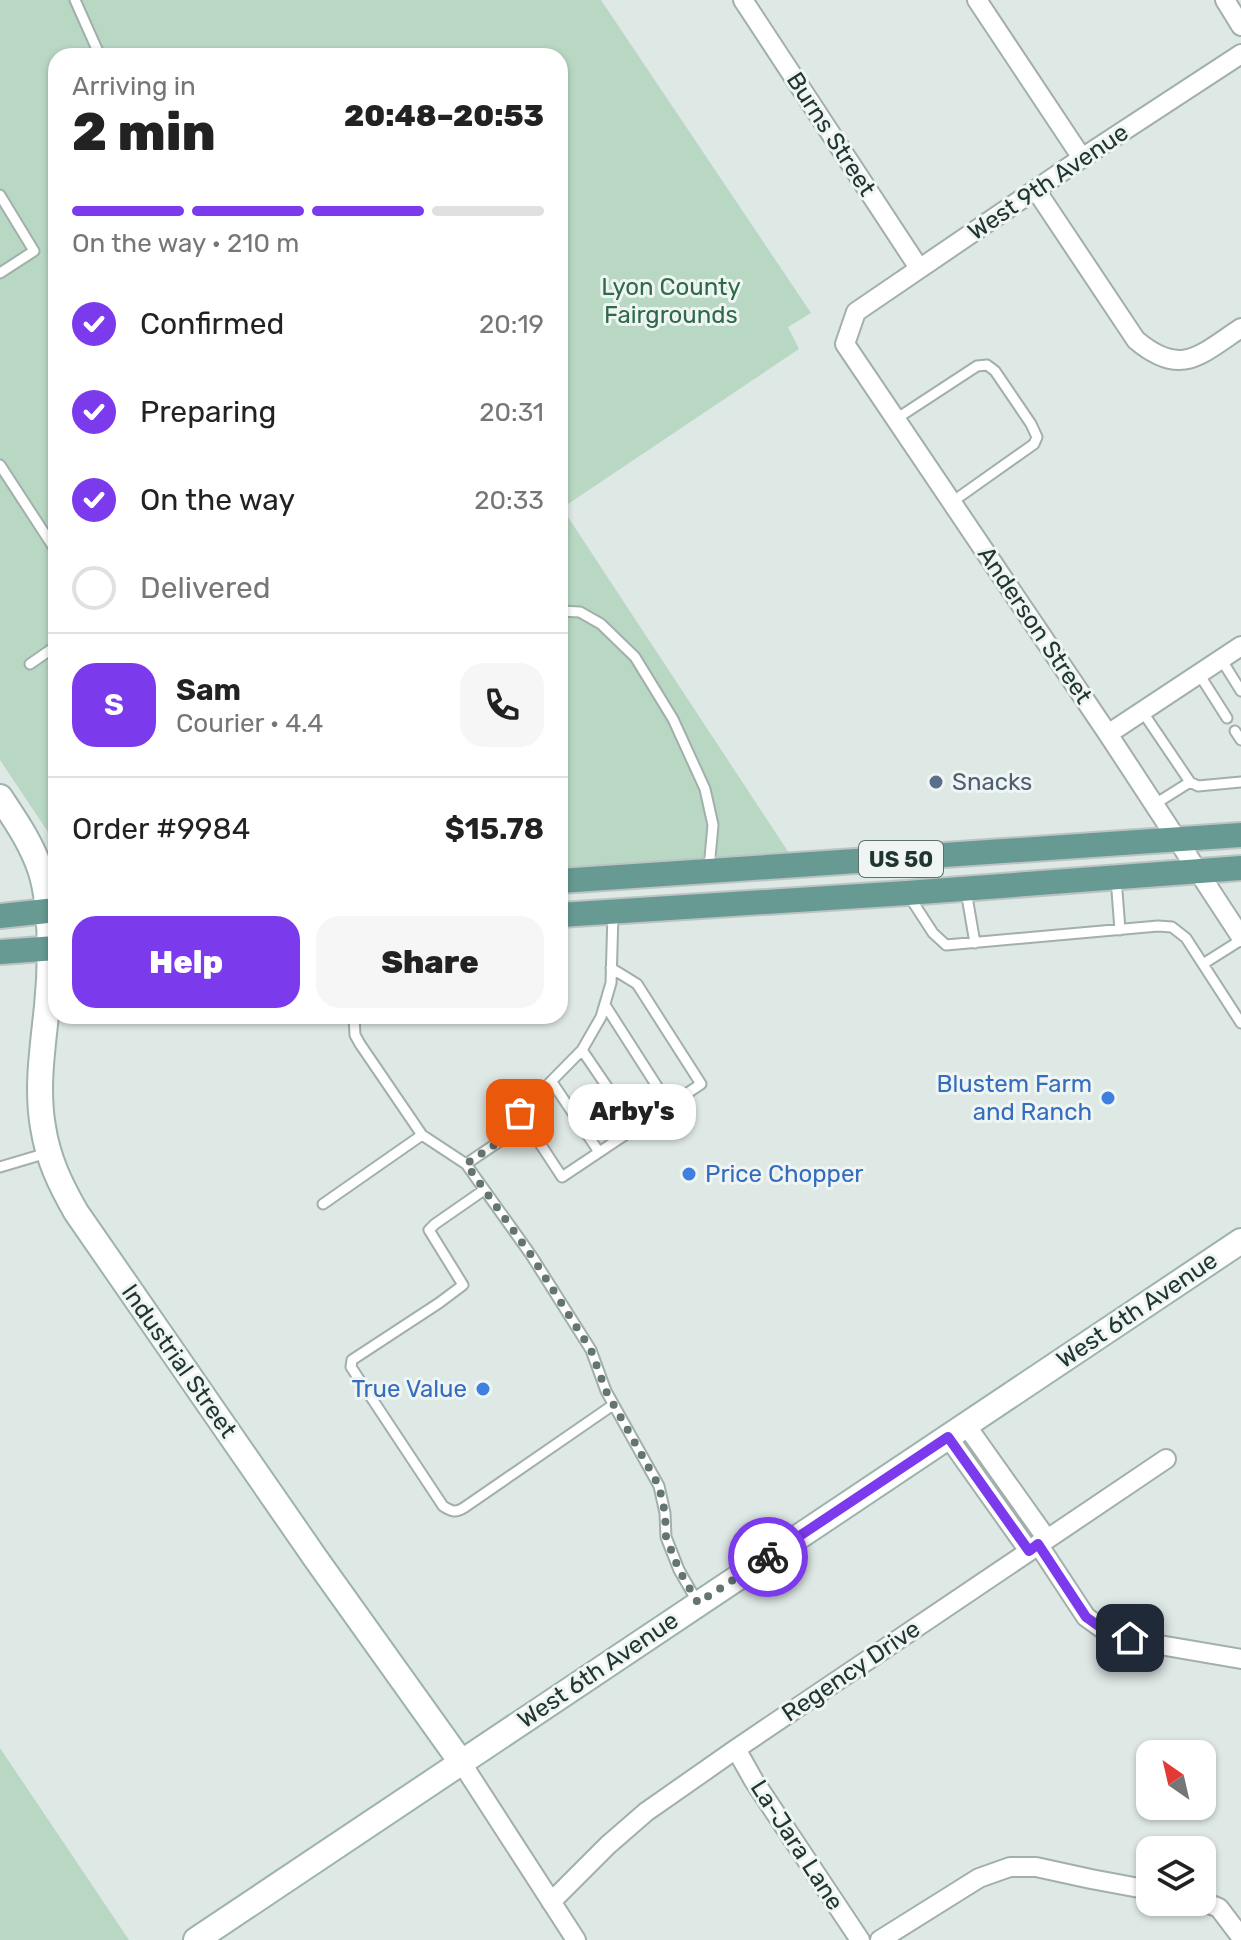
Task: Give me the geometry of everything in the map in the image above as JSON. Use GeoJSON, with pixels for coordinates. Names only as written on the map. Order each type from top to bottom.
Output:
{"type":"FeatureCollection","features":[{"type":"Feature","properties":{"kind":"main road","name":"US 50"},"geometry":{"type":"LineString","coordinates":[[568,880],[1241,835]]}},
{"type":"Feature","properties":{"kind":"main road","name":"US 50"},"geometry":{"type":"LineString","coordinates":[[568,915],[1241,868]]}},
{"type":"Feature","properties":{"kind":"main road"},"geometry":{"type":"LineString","coordinates":[[0,916],[48,910]]}},
{"type":"Feature","properties":{"kind":"main road"},"geometry":{"type":"LineString","coordinates":[[0,952],[48,949]]}},
{"type":"Feature","properties":{"kind":"street","name":"Burns Street"},"geometry":{"type":"LineString","coordinates":[[743,0],[919,268]]}},
{"type":"Feature","properties":{"kind":"street"},"geometry":{"type":"LineString","coordinates":[[977,0],[1082,158]]}},
{"type":"Feature","properties":{"kind":"street"},"geometry":{"type":"LineString","coordinates":[[1225,0],[1241,26]]}},
{"type":"Feature","properties":{"kind":"street","name":"West 9th Avenue"},"geometry":{"type":"LineString","coordinates":[[856,312],[1241,54]]}},
{"type":"Feature","properties":{"kind":"street"},"geometry":{"type":"LineString","coordinates":[[1036,190],[1136,340],[1150,351],[1171,360],[1191,359],[1241,328]]}},
{"type":"Feature","properties":{"kind":"street","name":"Anderson Street"},"geometry":{"type":"LineString","coordinates":[[856,312],[845,344],[1155,804],[1241,938]]}},
{"type":"Feature","properties":{"kind":"street"},"geometry":{"type":"LineString","coordinates":[[1108,734],[1241,646]]}},
{"type":"Feature","properties":{"kind":"street","name":"Industrial Street"},"geometry":{"type":"LineString","coordinates":[[0,797],[26,837],[48,897]]}},
{"type":"Feature","properties":{"kind":"street","name":"Industrial Street"},"geometry":{"type":"LineString","coordinates":[[48,1003],[40,1086],[43,1127],[58,1181],[76,1212],[316,1559],[461,1762]]}},
{"type":"Feature","properties":{"kind":"street","name":"West 6th Avenue"},"geometry":{"type":"LineString","coordinates":[[196,1940],[1241,1241]]}},
{"type":"Feature","properties":{"kind":"street"},"geometry":{"type":"LineString","coordinates":[[957,1431],[1086,1617],[1107,1632],[1154,1644],[1241,1659]]}},
{"type":"Feature","properties":{"kind":"street","name":"Regency Drive"},"geometry":{"type":"LineString","coordinates":[[551,1902],[646,1812],[1166,1459]]}},
{"type":"Feature","properties":{"kind":"street","name":"La-Jara Lane"},"geometry":{"type":"LineString","coordinates":[[736,1749],[860,1940]]}},
{"type":"Feature","properties":{"kind":"street"},"geometry":{"type":"LineString","coordinates":[[461,1762],[576,1940]]}},
{"type":"Feature","properties":{"kind":"street"},"geometry":{"type":"LineString","coordinates":[[880,1940],[979,1878],[1010,1867],[1036,1867],[1136,1887]]}},
{"type":"Feature","properties":{"kind":"street"},"geometry":{"type":"LineString","coordinates":[[1216,1907],[1241,1937]]}},
{"type":"Feature","properties":{"kind":"lane"},"geometry":{"type":"LineString","coordinates":[[75,0],[96,48]]}},
{"type":"Feature","properties":{"kind":"lane"},"geometry":{"type":"LineString","coordinates":[[0,195],[34,251],[0,273]]}},
{"type":"Feature","properties":{"kind":"lane"},"geometry":{"type":"LineString","coordinates":[[896,419],[977,366],[987,365],[995,371],[1017,402],[1034,429],[1037,437],[1034,444],[952,502]]}},
{"type":"Feature","properties":{"kind":"lane"},"geometry":{"type":"LineString","coordinates":[[0,465],[48,539]]}},
{"type":"Feature","properties":{"kind":"lane"},"geometry":{"type":"LineString","coordinates":[[568,611],[580,612],[601,624],[635,657],[673,719],[705,789],[713,825],[709,870]]}},
{"type":"Feature","properties":{"kind":"lane"},"geometry":{"type":"LineString","coordinates":[[30,664],[48,652]]}},
{"type":"Feature","properties":{"kind":"lane"},"geometry":{"type":"LineString","coordinates":[[1221,659],[1241,691]]}},
{"type":"Feature","properties":{"kind":"lane"},"geometry":{"type":"LineString","coordinates":[[1199,674],[1227,718]]}},
{"type":"Feature","properties":{"kind":"lane"},"geometry":{"type":"LineString","coordinates":[[1142,711],[1190,782],[1198,786],[1241,782]]}},
{"type":"Feature","properties":{"kind":"lane"},"geometry":{"type":"LineString","coordinates":[[1155,804],[1190,782]]}},
{"type":"Feature","properties":{"kind":"lane"},"geometry":{"type":"LineString","coordinates":[[1116,877],[1120,930]]}},
{"type":"Feature","properties":{"kind":"lane"},"geometry":{"type":"LineString","coordinates":[[966,889],[975,943]]}},
{"type":"Feature","properties":{"kind":"lane"},"geometry":{"type":"LineString","coordinates":[[907,893],[933,933],[946,945],[1172,927],[1186,938],[1241,1023]]}},
{"type":"Feature","properties":{"kind":"lane"},"geometry":{"type":"LineString","coordinates":[[466,1164],[509,1135],[520,1113],[582,1050],[601,1017],[611,983],[613,912]]}},
{"type":"Feature","properties":{"kind":"lane"},"geometry":{"type":"LineString","coordinates":[[1203,964],[1241,938]]}},
{"type":"Feature","properties":{"kind":"lane"},"geometry":{"type":"LineString","coordinates":[[520,1113],[562,1177],[701,1084],[637,984],[611,968]]}},
{"type":"Feature","properties":{"kind":"lane"},"geometry":{"type":"LineString","coordinates":[[605,1005],[669,1105]]}},
{"type":"Feature","properties":{"kind":"lane"},"geometry":{"type":"LineString","coordinates":[[354,1024],[360,1044],[422,1135],[466,1164],[531,1255],[591,1350],[606,1391],[659,1486],[666,1537],[679,1570],[698,1603]]}},
{"type":"Feature","properties":{"kind":"lane"},"geometry":{"type":"LineString","coordinates":[[582,1050],[635,1128]]}},
{"type":"Feature","properties":{"kind":"lane"},"geometry":{"type":"LineString","coordinates":[[552,1082],[599,1152]]}},
{"type":"Feature","properties":{"kind":"lane"},"geometry":{"type":"LineString","coordinates":[[323,1204],[422,1135]]}},
{"type":"Feature","properties":{"kind":"lane"},"geometry":{"type":"LineString","coordinates":[[0,1167],[49,1153]]}},
{"type":"Feature","properties":{"kind":"lane"},"geometry":{"type":"LineString","coordinates":[[484,1190],[429,1230],[463,1285],[352,1360],[351,1367],[443,1506],[451,1512],[465,1507],[613,1405]]}},
{"type":"Feature","properties":{"kind":"green space","name":"Lyon County Fairgrounds"},"geometry":{"type":"Polygon","coordinates":[[[0,0],[601,0],[811,313],[788,327],[799,349],[568,504],[568,48],[48,48],[48,832],[0,760],[0,0]]]}},
{"type":"Feature","properties":{"kind":"green space","name":"Lyon County Fairgrounds"},"geometry":{"type":"Polygon","coordinates":[[[568,517],[789,853],[568,868],[568,517]]]}},
{"type":"Feature","properties":{"kind":"green space"},"geometry":{"type":"Polygon","coordinates":[[[0,1748],[129,1940],[0,1940],[0,1748]]]}},
{"type":"Feature","properties":{"kind":"way so far"},"geometry":{"type":"LineString","coordinates":[[520,1113],[509,1135],[466,1164],[531,1255],[591,1350],[606,1391],[659,1486],[666,1537],[679,1570],[698,1603],[768,1557]]}},
{"type":"Feature","properties":{"kind":"place","name":"Snacks"},"geometry":{"type":"Point","coordinates":[936,782]}},
{"type":"Feature","properties":{"kind":"place","name":"Blustem Farm and Ranch"},"geometry":{"type":"Point","coordinates":[1108,1098]}},
{"type":"Feature","properties":{"kind":"place","name":"Arby's"},"geometry":{"type":"Point","coordinates":[520,1113]}},
{"type":"Feature","properties":{"kind":"place","name":"Price Chopper"},"geometry":{"type":"Point","coordinates":[689,1174]}},
{"type":"Feature","properties":{"kind":"place","name":"True Value"},"geometry":{"type":"Point","coordinates":[483,1389]}},
{"type":"Feature","properties":{"kind":"route"},"geometry":{"type":"LineString","coordinates":[[768,1557],[948,1437],[1029,1551],[1038,1544],[1086,1617],[1107,1632],[1130,1638]]}}]}
